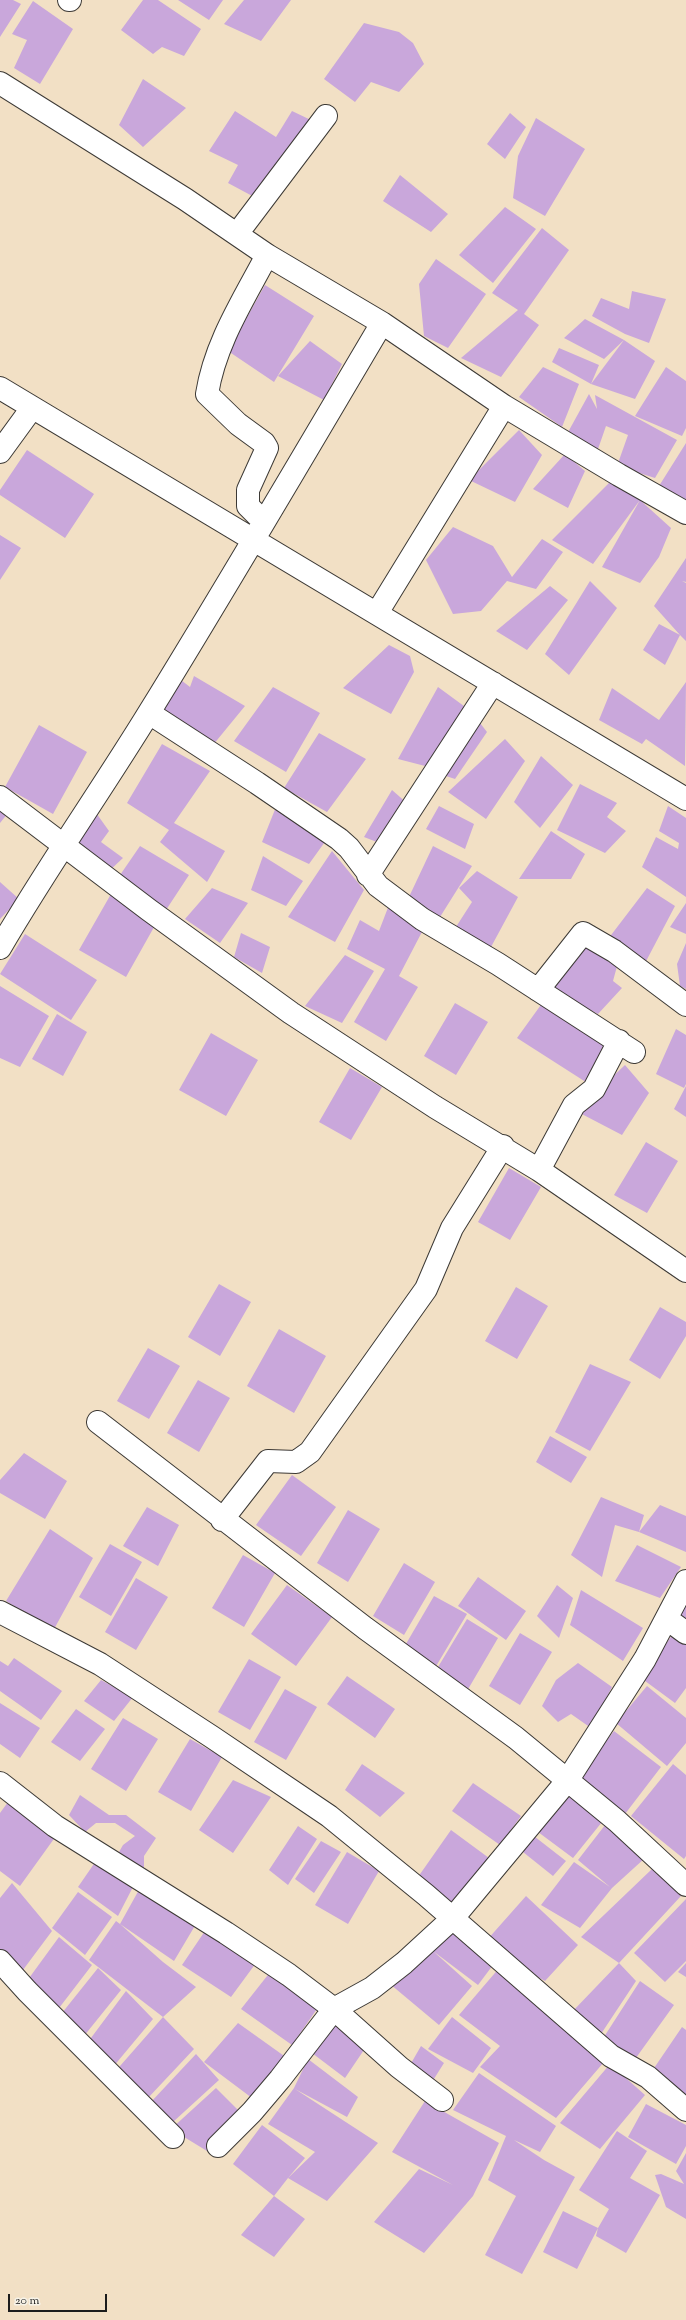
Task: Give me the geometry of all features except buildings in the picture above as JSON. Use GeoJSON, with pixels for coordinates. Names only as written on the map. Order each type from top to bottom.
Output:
{"type":"FeatureCollection","features":[{"type":"Feature","properties":{"kind":"street"},"geometry":{"type":"LineString","coordinates":[[0,83],[172,190],[267,255],[382,323],[504,406],[619,476],[686,513]]}},
{"type":"Feature","properties":{"kind":"street"},"geometry":{"type":"LineString","coordinates":[[237,234],[326,116]]}},
{"type":"Feature","properties":{"kind":"street"},"geometry":{"type":"LineString","coordinates":[[259,531],[248,506],[248,490],[266,448],[264,443],[238,424],[207,394],[210,373],[220,345],[267,255]]}},
{"type":"Feature","properties":{"kind":"street"},"geometry":{"type":"LineString","coordinates":[[0,948],[63,845],[149,713],[382,323]]}},
{"type":"Feature","properties":{"kind":"street"},"geometry":{"type":"LineString","coordinates":[[0,388],[173,493],[259,531],[377,613],[686,799]]}},
{"type":"Feature","properties":{"kind":"street"},"geometry":{"type":"LineString","coordinates":[[377,613],[504,406]]}},
{"type":"Feature","properties":{"kind":"street"},"geometry":{"type":"LineString","coordinates":[[0,452],[32,408]]}},
{"type":"Feature","properties":{"kind":"street"},"geometry":{"type":"LineString","coordinates":[[368,875],[493,683]]}},
{"type":"Feature","properties":{"kind":"street"},"geometry":{"type":"LineString","coordinates":[[149,713],[257,783],[339,839],[356,857],[368,875],[378,886],[422,919],[627,1046],[594,1089],[574,1105],[538,1170]]}},
{"type":"Feature","properties":{"kind":"street"},"geometry":{"type":"LineString","coordinates":[[0,797],[149,910],[291,1013],[435,1108],[503,1146],[686,1271]]}},
{"type":"Feature","properties":{"kind":"street"},"geometry":{"type":"LineString","coordinates":[[538,990],[583,933],[614,951],[686,1005]]}},
{"type":"Feature","properties":{"kind":"street"},"geometry":{"type":"LineString","coordinates":[[222,1520],[268,1461],[296,1462],[310,1452],[426,1289],[452,1228],[503,1146]]}},
{"type":"Feature","properties":{"kind":"street"},"geometry":{"type":"LineString","coordinates":[[98,1422],[222,1520],[414,1664],[516,1738],[616,1821],[686,1885]]}},
{"type":"Feature","properties":{"kind":"street"},"geometry":{"type":"LineString","coordinates":[[218,2146],[252,2112],[280,2079],[334,2009],[377,1984],[404,1963],[453,1918],[567,1781],[644,1659],[667,1619],[686,1581]]}},
{"type":"Feature","properties":{"kind":"street"},"geometry":{"type":"LineString","coordinates":[[0,1612],[100,1664],[329,1816],[453,1918],[611,2056],[648,2077],[686,2110]]}},
{"type":"Feature","properties":{"kind":"street"},"geometry":{"type":"LineString","coordinates":[[667,1619],[686,1633]]}},
{"type":"Feature","properties":{"kind":"street"},"geometry":{"type":"LineString","coordinates":[[0,1783],[55,1826],[226,1933],[289,1975],[334,2009],[399,2067],[442,2100]]}},
{"type":"Feature","properties":{"kind":"street"},"geometry":{"type":"LineString","coordinates":[[0,1961],[27,1991],[172,2137]]}}]}
